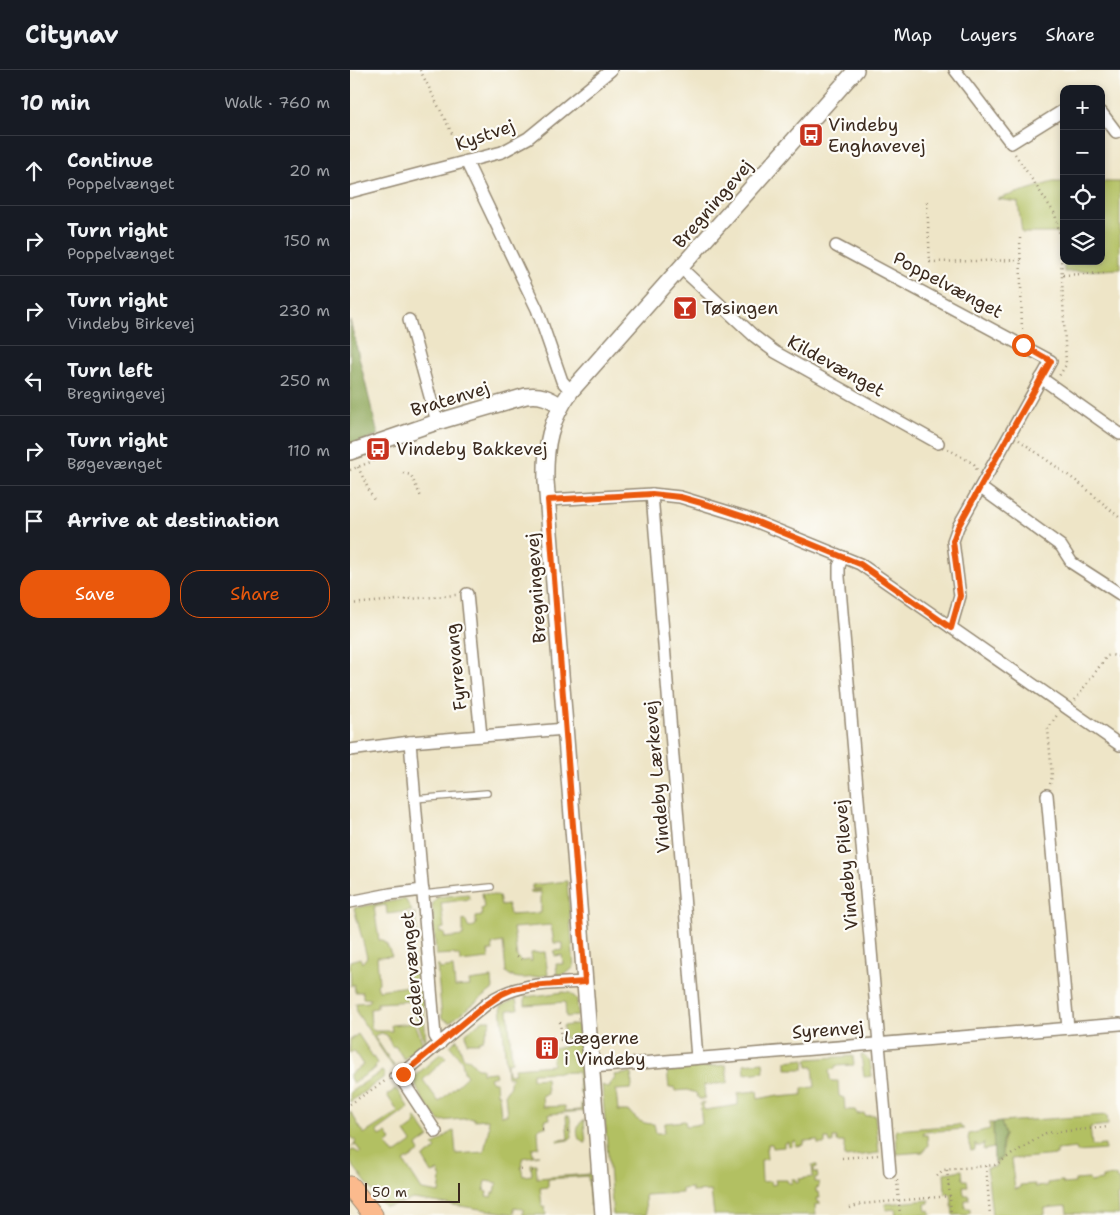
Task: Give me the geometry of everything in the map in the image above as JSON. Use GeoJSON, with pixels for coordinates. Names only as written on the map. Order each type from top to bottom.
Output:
{"type":"FeatureCollection","features":[{"type":"Feature","properties":{"kind":"main road"},"geometry":{"type":"LineString","coordinates":[[350,1186],[373,1215]]}},
{"type":"Feature","properties":{"kind":"street","name":"Kystvej"},"geometry":{"type":"LineString","coordinates":[[350,192],[502,152],[528,138],[611,70]]}},
{"type":"Feature","properties":{"kind":"street","name":"Bregningevej"},"geometry":{"type":"LineString","coordinates":[[603,1215],[548,500],[546,450],[551,429],[561,406],[571,391],[856,70]]}},
{"type":"Feature","properties":{"kind":"street"},"geometry":{"type":"LineString","coordinates":[[955,70],[1011,143],[1060,112]]}},
{"type":"Feature","properties":{"kind":"street"},"geometry":{"type":"LineString","coordinates":[[1105,117],[1116,132]]}},
{"type":"Feature","properties":{"kind":"street"},"geometry":{"type":"LineString","coordinates":[[466,161],[537,310],[562,381],[571,391]]}},
{"type":"Feature","properties":{"kind":"street","name":"Poppelvænget"},"geometry":{"type":"LineString","coordinates":[[836,246],[1051,361],[958,527],[953,541],[960,596],[951,628]]}},
{"type":"Feature","properties":{"kind":"street","name":"Kildevænget"},"geometry":{"type":"LineString","coordinates":[[681,268],[754,336],[775,352],[938,443]]}},
{"type":"Feature","properties":{"kind":"street"},"geometry":{"type":"LineString","coordinates":[[409,320],[437,422]]}},
{"type":"Feature","properties":{"kind":"street"},"geometry":{"type":"LineString","coordinates":[[1041,378],[1120,434]]}},
{"type":"Feature","properties":{"kind":"street","name":"Bratenvej"},"geometry":{"type":"LineString","coordinates":[[350,452],[437,422],[515,399],[535,395],[546,397],[561,406]]}},
{"type":"Feature","properties":{"kind":"street"},"geometry":{"type":"LineString","coordinates":[[981,488],[1061,546],[1072,563],[1120,594]]}},
{"type":"Feature","properties":{"kind":"street"},"geometry":{"type":"LineString","coordinates":[[548,500],[652,494],[680,497],[745,517],[843,556],[871,570],[1120,745]]}},
{"type":"Feature","properties":{"kind":"street","name":"Vindeby Lærkevej"},"geometry":{"type":"LineString","coordinates":[[652,494],[697,1058]]}},
{"type":"Feature","properties":{"kind":"street","name":"Vindeby Pilevej"},"geometry":{"type":"LineString","coordinates":[[843,556],[839,577],[888,1154],[894,1176]]}},
{"type":"Feature","properties":{"kind":"street","name":"Fyrrevang"},"geometry":{"type":"LineString","coordinates":[[467,594],[481,736]]}},
{"type":"Feature","properties":{"kind":"street"},"geometry":{"type":"LineString","coordinates":[[350,750],[410,742],[566,729]]}},
{"type":"Feature","properties":{"kind":"street","name":"Cedervænget"},"geometry":{"type":"LineString","coordinates":[[410,742],[435,1036],[440,1044]]}},
{"type":"Feature","properties":{"kind":"street"},"geometry":{"type":"LineString","coordinates":[[1047,795],[1068,1028]]}},
{"type":"Feature","properties":{"kind":"street","name":"Cedervænget"},"geometry":{"type":"LineString","coordinates":[[350,902],[390,894],[423,892]]}},
{"type":"Feature","properties":{"kind":"street"},"geometry":{"type":"LineString","coordinates":[[436,1132],[398,1076],[440,1044],[489,1002],[507,991],[529,986],[585,982]]}},
{"type":"Feature","properties":{"kind":"street","name":"Syrenvej"},"geometry":{"type":"LineString","coordinates":[[592,1067],[1120,1024]]}},
{"type":"Feature","properties":{"kind":"lane"},"geometry":{"type":"LineString","coordinates":[[414,799],[487,793]]}},
{"type":"Feature","properties":{"kind":"lane"},"geometry":{"type":"LineString","coordinates":[[423,892],[491,887]]}},
{"type":"Feature","properties":{"kind":"path"},"geometry":{"type":"LineString","coordinates":[[420,70],[466,161]]}},
{"type":"Feature","properties":{"kind":"path"},"geometry":{"type":"LineString","coordinates":[[1011,143],[1012,149],[1055,214],[1060,235],[1066,365],[1052,386]]}},
{"type":"Feature","properties":{"kind":"path"},"geometry":{"type":"LineString","coordinates":[[927,202],[930,262],[1021,260]]}},
{"type":"Feature","properties":{"kind":"path"},"geometry":{"type":"LineString","coordinates":[[1020,238],[1023,345]]}},
{"type":"Feature","properties":{"kind":"path"},"geometry":{"type":"LineString","coordinates":[[1062,274],[1104,273]]}},
{"type":"Feature","properties":{"kind":"path"},"geometry":{"type":"LineString","coordinates":[[1010,433],[1083,486],[1120,518]]}},
{"type":"Feature","properties":{"kind":"path"},"geometry":{"type":"LineString","coordinates":[[938,443],[974,464],[977,470],[987,476]]}},
{"type":"Feature","properties":{"kind":"path"},"geometry":{"type":"LineString","coordinates":[[350,470],[392,453]]}},
{"type":"Feature","properties":{"kind":"path"},"geometry":{"type":"LineString","coordinates":[[358,467],[375,503]]}},
{"type":"Feature","properties":{"kind":"path"},"geometry":{"type":"LineString","coordinates":[[403,473],[411,475],[421,497]]}},
{"type":"Feature","properties":{"kind":"path"},"geometry":{"type":"LineString","coordinates":[[350,604],[467,594]]}},
{"type":"Feature","properties":{"kind":"path"},"geometry":{"type":"LineString","coordinates":[[1047,795],[1052,776],[1048,727],[1107,656],[1110,654],[1120,657]]}},
{"type":"Feature","properties":{"kind":"path"},"geometry":{"type":"LineString","coordinates":[[517,956],[522,960]]}},
{"type":"Feature","properties":{"kind":"path"},"geometry":{"type":"LineString","coordinates":[[560,1022],[562,1040]]}},
{"type":"Feature","properties":{"kind":"path"},"geometry":{"type":"LineString","coordinates":[[350,1104],[398,1076]]}},
{"type":"Feature","properties":{"kind":"path"},"geometry":{"type":"LineString","coordinates":[[937,1176],[947,1169],[996,1164],[1046,1133],[1108,1127]]}},
{"type":"Feature","properties":{"kind":"path"},"geometry":{"type":"LineString","coordinates":[[842,1158],[888,1154]]}},
{"type":"Feature","properties":{"kind":"path"},"geometry":{"type":"LineString","coordinates":[[986,1166],[990,1215]]}},
{"type":"Feature","properties":{"kind":"path"},"geometry":{"type":"LineString","coordinates":[[947,1169],[951,1215]]}},
{"type":"Feature","properties":{"kind":"path"},"geometry":{"type":"LineString","coordinates":[[894,1176],[900,1215]]}},
{"type":"Feature","properties":{"kind":"path"},"geometry":{"type":"LineString","coordinates":[[987,1179],[992,1179]]}},
{"type":"Feature","properties":{"kind":"path"},"geometry":{"type":"LineString","coordinates":[[988,1192],[993,1192]]}},
{"type":"Feature","properties":{"kind":"path"},"geometry":{"type":"LineString","coordinates":[[850,1208],[861,1204],[950,1196]]}},
{"type":"Feature","properties":{"kind":"green space"},"geometry":{"type":"Polygon","coordinates":[[[1053,182],[1060,182],[1060,233],[1022,233],[1018,202],[997,199],[1053,182]]]}},
{"type":"Feature","properties":{"kind":"green space"},"geometry":{"type":"Polygon","coordinates":[[[1105,182],[1120,182],[1120,269],[1064,272],[1064,265],[1105,265],[1105,182]]]}},
{"type":"Feature","properties":{"kind":"green space"},"geometry":{"type":"Polygon","coordinates":[[[350,320],[378,435],[350,445],[350,320]]]}},
{"type":"Feature","properties":{"kind":"green space"},"geometry":{"type":"Polygon","coordinates":[[[567,881],[574,967],[566,974],[554,975],[557,974],[556,964],[563,964],[562,955],[555,956],[554,951],[563,950],[563,943],[554,943],[551,925],[513,928],[517,957],[521,961],[530,960],[531,962],[531,953],[545,952],[548,975],[520,978],[510,975],[506,972],[503,942],[492,944],[493,951],[488,951],[489,959],[460,962],[459,955],[436,955],[432,905],[437,897],[468,894],[470,899],[441,903],[444,928],[440,929],[440,933],[444,933],[445,938],[463,936],[463,920],[466,921],[470,928],[476,925],[476,917],[482,916],[481,909],[484,908],[482,893],[499,896],[501,906],[508,905],[510,915],[541,913],[541,892],[530,893],[530,891],[541,889],[532,889],[532,885],[567,881]]]}},
{"type":"Feature","properties":{"kind":"green space"},"geometry":{"type":"Polygon","coordinates":[[[405,899],[412,911],[387,914],[386,905],[374,907],[379,940],[383,940],[386,943],[392,956],[377,957],[379,983],[377,985],[379,990],[408,986],[410,984],[409,974],[416,974],[415,987],[422,988],[426,1042],[416,1017],[414,1001],[377,1003],[377,1008],[370,1009],[371,1027],[374,1031],[392,1031],[391,1025],[415,1023],[423,1044],[404,1059],[395,1046],[392,1047],[387,1035],[381,1033],[374,1036],[393,1067],[357,1013],[356,1003],[369,1002],[371,999],[363,998],[363,992],[355,992],[354,984],[351,986],[350,961],[360,958],[362,963],[367,957],[354,908],[405,899]]]}},
{"type":"Feature","properties":{"kind":"green space"},"geometry":{"type":"Polygon","coordinates":[[[415,913],[418,937],[412,940],[411,944],[407,915],[415,913]]]}},
{"type":"Feature","properties":{"kind":"green space"},"geometry":{"type":"Polygon","coordinates":[[[437,966],[440,969],[453,967],[455,987],[470,986],[469,981],[492,978],[493,989],[450,1022],[442,1018],[437,966]]]}},
{"type":"Feature","properties":{"kind":"green space"},"geometry":{"type":"Polygon","coordinates":[[[564,992],[570,993],[577,999],[578,1016],[566,1017],[565,1002],[525,1005],[525,997],[564,992]]]}},
{"type":"Feature","properties":{"kind":"green space"},"geometry":{"type":"Polygon","coordinates":[[[516,999],[518,1009],[508,1010],[512,1062],[507,1063],[508,1074],[515,1073],[514,1068],[553,1065],[552,1048],[565,1047],[564,1042],[579,1040],[583,1093],[580,1093],[578,1072],[532,1073],[532,1079],[546,1078],[547,1094],[542,1095],[543,1107],[565,1106],[565,1111],[581,1110],[581,1103],[583,1102],[584,1111],[549,1114],[550,1119],[545,1120],[546,1127],[541,1127],[538,1130],[539,1147],[532,1148],[533,1155],[539,1155],[522,1158],[523,1167],[521,1167],[523,1176],[532,1175],[531,1164],[536,1164],[537,1178],[591,1174],[593,1205],[590,1205],[588,1176],[548,1179],[548,1187],[540,1188],[542,1206],[545,1206],[546,1215],[523,1215],[523,1209],[514,1208],[514,1214],[413,1199],[384,1206],[350,1162],[350,1151],[361,1152],[355,1144],[350,1148],[356,1142],[352,1137],[350,1138],[350,1111],[364,1134],[398,1112],[387,1095],[396,1089],[409,1108],[377,1131],[380,1136],[386,1133],[391,1140],[386,1144],[394,1155],[412,1142],[405,1132],[416,1124],[414,1119],[416,1118],[429,1137],[417,1146],[420,1152],[404,1162],[422,1190],[439,1193],[441,1179],[438,1171],[432,1173],[423,1158],[436,1149],[433,1146],[454,1131],[456,1154],[484,1152],[489,1127],[488,1119],[474,1120],[474,1118],[440,1121],[419,1093],[416,1087],[415,1076],[441,1053],[446,1058],[423,1080],[439,1102],[467,1076],[464,1072],[462,1061],[450,1046],[457,1039],[463,1057],[469,1059],[477,1068],[482,1068],[482,1073],[495,1072],[496,1076],[489,1078],[492,1082],[496,1082],[501,1115],[507,1115],[505,1093],[510,1086],[512,1076],[507,1077],[501,1006],[516,999]],[[486,1181],[484,1191],[487,1192],[486,1196],[492,1197],[497,1183],[486,1181]]]}},
{"type":"Feature","properties":{"kind":"green space"},"geometry":{"type":"Polygon","coordinates":[[[483,1020],[491,1020],[483,1040],[479,1041],[479,1043],[467,1043],[466,1033],[483,1020]]]}},
{"type":"Feature","properties":{"kind":"green space"},"geometry":{"type":"Polygon","coordinates":[[[578,1024],[580,1036],[564,1038],[563,1026],[578,1024]]]}},
{"type":"Feature","properties":{"kind":"green space"},"geometry":{"type":"Polygon","coordinates":[[[358,1034],[377,1063],[376,1068],[353,1083],[350,1074],[363,1065],[354,1051],[350,1053],[350,1040],[358,1034]]]}},
{"type":"Feature","properties":{"kind":"green space"},"geometry":{"type":"Polygon","coordinates":[[[861,1055],[870,1061],[872,1076],[864,1077],[861,1055]]]}},
{"type":"Feature","properties":{"kind":"green space"},"geometry":{"type":"Polygon","coordinates":[[[853,1056],[854,1065],[835,1066],[835,1069],[829,1070],[830,1079],[838,1081],[839,1096],[844,1098],[845,1110],[855,1110],[857,1114],[864,1113],[865,1116],[875,1115],[879,1153],[845,1157],[844,1142],[837,1142],[837,1138],[833,1138],[833,1143],[830,1143],[829,1139],[825,1139],[825,1144],[818,1144],[817,1140],[804,1141],[804,1145],[796,1146],[795,1141],[789,1147],[788,1142],[784,1143],[784,1147],[773,1148],[772,1144],[768,1144],[766,1149],[767,1159],[761,1160],[762,1182],[771,1181],[772,1185],[776,1184],[775,1180],[787,1180],[788,1183],[792,1183],[792,1179],[795,1179],[796,1183],[799,1182],[799,1179],[813,1177],[812,1165],[817,1165],[814,1168],[814,1172],[817,1172],[818,1177],[815,1178],[815,1182],[818,1182],[819,1187],[816,1188],[816,1192],[819,1192],[820,1198],[816,1198],[820,1204],[815,1205],[816,1215],[714,1215],[711,1191],[692,1192],[692,1188],[682,1189],[682,1193],[645,1195],[646,1215],[613,1215],[602,1085],[609,1088],[611,1082],[615,1079],[614,1075],[631,1073],[632,1087],[630,1089],[616,1090],[618,1111],[629,1111],[640,1121],[654,1124],[656,1133],[664,1133],[665,1123],[685,1121],[686,1126],[702,1124],[700,1103],[705,1103],[703,1104],[703,1109],[706,1110],[738,1105],[738,1093],[757,1091],[758,1099],[778,1095],[779,1097],[802,1095],[802,1088],[815,1087],[813,1067],[808,1067],[807,1059],[853,1056]]]}},
{"type":"Feature","properties":{"kind":"green space"},"geometry":{"type":"Polygon","coordinates":[[[805,1059],[804,1069],[786,1069],[786,1061],[805,1059]]]}},
{"type":"Feature","properties":{"kind":"green space"},"geometry":{"type":"Polygon","coordinates":[[[763,1062],[764,1072],[745,1074],[744,1064],[763,1062]]]}},
{"type":"Feature","properties":{"kind":"green space"},"geometry":{"type":"Polygon","coordinates":[[[726,1065],[728,1083],[704,1085],[705,1099],[699,1099],[696,1093],[687,1090],[675,1091],[674,1087],[669,1088],[667,1070],[726,1065]]]}},
{"type":"Feature","properties":{"kind":"green space"},"geometry":{"type":"Polygon","coordinates":[[[382,1071],[385,1075],[383,1078],[350,1102],[350,1092],[382,1071]]]}},
{"type":"Feature","properties":{"kind":"green space"},"geometry":{"type":"Polygon","coordinates":[[[1107,1115],[1108,1125],[1090,1127],[1092,1146],[1105,1145],[1105,1150],[1077,1152],[1076,1148],[1057,1150],[1057,1155],[1011,1159],[1015,1189],[1020,1188],[1020,1185],[1035,1184],[1035,1187],[1047,1186],[1047,1183],[1062,1181],[1063,1184],[1075,1183],[1075,1180],[1089,1179],[1090,1182],[1102,1180],[1102,1177],[1116,1176],[1117,1179],[1120,1179],[1120,1196],[1118,1196],[1119,1215],[1067,1213],[1066,1206],[1045,1208],[1045,1215],[992,1215],[987,1168],[996,1167],[1002,1152],[1005,1135],[1001,1122],[1107,1115]]]}},
{"type":"Feature","properties":{"kind":"green space"},"geometry":{"type":"Polygon","coordinates":[[[566,1116],[570,1118],[572,1137],[568,1140],[558,1142],[557,1140],[568,1139],[566,1116]]]}},
{"type":"Feature","properties":{"kind":"green space"},"geometry":{"type":"Polygon","coordinates":[[[584,1120],[586,1143],[579,1139],[578,1134],[578,1128],[584,1120]]]}},
{"type":"Feature","properties":{"kind":"green space"},"geometry":{"type":"Polygon","coordinates":[[[1001,1122],[1005,1135],[1002,1141],[1002,1157],[994,1162],[993,1123],[1001,1122]]]}},
{"type":"Feature","properties":{"kind":"green space"},"geometry":{"type":"Polygon","coordinates":[[[989,1123],[993,1123],[994,1148],[983,1150],[984,1143],[982,1146],[976,1146],[975,1143],[975,1150],[971,1151],[968,1139],[969,1134],[990,1129],[989,1123]]]}},
{"type":"Feature","properties":{"kind":"green space"},"geometry":{"type":"Polygon","coordinates":[[[959,1125],[964,1129],[924,1132],[923,1135],[927,1135],[928,1145],[923,1152],[897,1154],[896,1130],[959,1125]]]}},
{"type":"Feature","properties":{"kind":"green space"},"geometry":{"type":"Polygon","coordinates":[[[962,1170],[963,1180],[967,1180],[968,1186],[963,1186],[964,1195],[969,1195],[969,1200],[965,1200],[965,1208],[970,1208],[970,1213],[966,1215],[953,1215],[951,1194],[945,1194],[944,1173],[962,1170]]]}},
{"type":"Feature","properties":{"kind":"green space"},"geometry":{"type":"Polygon","coordinates":[[[929,1200],[929,1203],[925,1204],[926,1211],[930,1210],[931,1215],[896,1215],[895,1209],[886,1210],[885,1204],[929,1200]]]}},
{"type":"Feature","properties":{"kind":"place","name":"Vindeby Enghavevej"},"geometry":{"type":"Point","coordinates":[811,135]}},
{"type":"Feature","properties":{"kind":"place","name":"Tøsingen"},"geometry":{"type":"Point","coordinates":[685,308]}},
{"type":"Feature","properties":{"kind":"place","name":"Vindeby Bakkevej"},"geometry":{"type":"Point","coordinates":[378,449]}},
{"type":"Feature","properties":{"kind":"place","name":"Lægerne i Vindeby"},"geometry":{"type":"Point","coordinates":[547,1048]}},
{"type":"Feature","properties":{"kind":"route"},"geometry":{"type":"LineString","coordinates":[[403,1074],[483,1007],[502,994],[513,989],[529,986],[585,982],[548,500],[652,494],[680,497],[712,506],[784,532],[860,564],[951,628],[958,610],[960,596],[953,553],[953,541],[958,527],[1051,361],[1023,345]]}}]}
